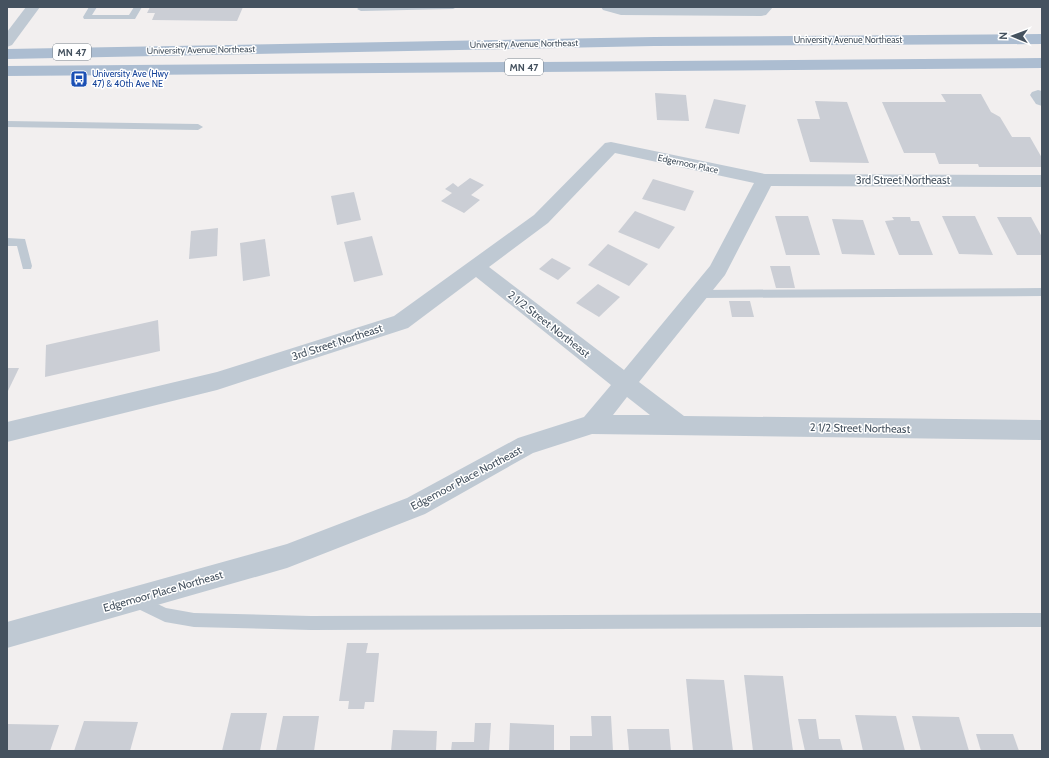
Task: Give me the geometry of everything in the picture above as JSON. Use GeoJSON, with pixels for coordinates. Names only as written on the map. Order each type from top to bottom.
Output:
{"type":"FeatureCollection","features":[{"type":"Feature","properties":{"kind":"main road","name":"University Avenue Northeast"},"geometry":{"type":"LineString","coordinates":[[7,54],[469,44],[860,39],[1042,39]]}},
{"type":"Feature","properties":{"kind":"main road","name":"University Avenue Northeast"},"geometry":{"type":"LineString","coordinates":[[7,71],[1042,62]]}},
{"type":"Feature","properties":{"kind":"street"},"geometry":{"type":"LineString","coordinates":[[7,42],[33,7]]}},
{"type":"Feature","properties":{"kind":"street"},"geometry":{"type":"LineString","coordinates":[[608,7],[621,11],[686,9],[761,12],[766,7]]}},
{"type":"Feature","properties":{"kind":"street","name":"Edgemoor Place"},"geometry":{"type":"LineString","coordinates":[[610,147],[765,180]]}},
{"type":"Feature","properties":{"kind":"street","name":"3rd Street Northeast"},"geometry":{"type":"LineString","coordinates":[[7,432],[216,381],[401,322],[541,219],[610,147]]}},
{"type":"Feature","properties":{"kind":"street"},"geometry":{"type":"LineString","coordinates":[[592,424],[718,270],[765,180]]}},
{"type":"Feature","properties":{"kind":"street","name":"3rd Street Northeast"},"geometry":{"type":"LineString","coordinates":[[765,180],[1042,180]]}},
{"type":"Feature","properties":{"kind":"street","name":"2 1/2 Street Northeast"},"geometry":{"type":"LineString","coordinates":[[476,267],[679,425]]}},
{"type":"Feature","properties":{"kind":"street","name":"2 1/2 Street Northeast"},"geometry":{"type":"LineString","coordinates":[[592,424],[1042,430]]}},
{"type":"Feature","properties":{"kind":"street","name":"Edgemoor Place Northeast"},"geometry":{"type":"LineString","coordinates":[[7,635],[294,554],[416,506],[526,445],[592,424]]}},
{"type":"Feature","properties":{"kind":"lane"},"geometry":{"type":"LineString","coordinates":[[92,7],[86,17],[132,17],[138,7]]}},
{"type":"Feature","properties":{"kind":"lane"},"geometry":{"type":"LineString","coordinates":[[361,9],[453,7]]}},
{"type":"Feature","properties":{"kind":"lane"},"geometry":{"type":"LineString","coordinates":[[7,124],[198,127]]}},
{"type":"Feature","properties":{"kind":"lane"},"geometry":{"type":"LineString","coordinates":[[7,242],[21,242],[27,266]]}},
{"type":"Feature","properties":{"kind":"lane"},"geometry":{"type":"LineString","coordinates":[[699,294],[1042,292]]}},
{"type":"Feature","properties":{"kind":"lane"},"geometry":{"type":"LineString","coordinates":[[133,599],[165,615],[194,620],[311,623],[1042,620]]}},
{"type":"Feature","properties":{"kind":"building"},"geometry":{"type":"Polygon","coordinates":[[[150,7],[243,7],[237,21],[152,20],[155,13],[147,13],[150,7]]]}},
{"type":"Feature","properties":{"kind":"building"},"geometry":{"type":"Polygon","coordinates":[[[655,93],[686,95],[689,121],[657,120],[655,93]]]}},
{"type":"Feature","properties":{"kind":"building"},"geometry":{"type":"Polygon","coordinates":[[[941,94],[981,94],[991,112],[1000,117],[1012,137],[1030,137],[1042,158],[1042,167],[979,167],[978,164],[939,164],[935,153],[904,153],[882,102],[946,102],[941,94]]]}},
{"type":"Feature","properties":{"kind":"building"},"geometry":{"type":"Polygon","coordinates":[[[714,99],[746,105],[739,134],[705,128],[714,99]]]}},
{"type":"Feature","properties":{"kind":"building"},"geometry":{"type":"Polygon","coordinates":[[[815,101],[847,102],[869,163],[810,162],[797,119],[820,119],[815,101]]]}},
{"type":"Feature","properties":{"kind":"building"},"geometry":{"type":"Polygon","coordinates":[[[470,178],[484,185],[471,195],[480,200],[464,213],[441,201],[452,193],[445,189],[453,183],[458,187],[470,178]]]}},
{"type":"Feature","properties":{"kind":"building"},"geometry":{"type":"Polygon","coordinates":[[[653,179],[694,191],[685,211],[642,199],[653,179]]]}},
{"type":"Feature","properties":{"kind":"building"},"geometry":{"type":"Polygon","coordinates":[[[354,192],[361,220],[337,225],[331,196],[354,192]]]}},
{"type":"Feature","properties":{"kind":"building"},"geometry":{"type":"Polygon","coordinates":[[[635,211],[675,227],[659,249],[618,232],[635,211]]]}},
{"type":"Feature","properties":{"kind":"building"},"geometry":{"type":"Polygon","coordinates":[[[775,216],[808,216],[820,255],[786,255],[775,216]]]}},
{"type":"Feature","properties":{"kind":"building"},"geometry":{"type":"Polygon","coordinates":[[[942,216],[975,216],[993,255],[959,254],[942,216]]]}},
{"type":"Feature","properties":{"kind":"building"},"geometry":{"type":"Polygon","coordinates":[[[892,217],[910,217],[911,221],[919,221],[933,255],[899,255],[885,221],[894,220],[892,217]]]}},
{"type":"Feature","properties":{"kind":"building"},"geometry":{"type":"Polygon","coordinates":[[[997,217],[1031,217],[1042,237],[1042,255],[1017,255],[997,217]]]}},
{"type":"Feature","properties":{"kind":"building"},"geometry":{"type":"Polygon","coordinates":[[[832,219],[863,220],[875,255],[842,254],[832,219]]]}},
{"type":"Feature","properties":{"kind":"building"},"geometry":{"type":"Polygon","coordinates":[[[218,228],[217,256],[189,259],[191,231],[218,228]]]}},
{"type":"Feature","properties":{"kind":"building"},"geometry":{"type":"Polygon","coordinates":[[[372,236],[383,275],[354,282],[344,242],[372,236]]]}},
{"type":"Feature","properties":{"kind":"building"},"geometry":{"type":"Polygon","coordinates":[[[265,239],[270,276],[243,281],[240,243],[265,239]]]}},
{"type":"Feature","properties":{"kind":"building"},"geometry":{"type":"Polygon","coordinates":[[[608,244],[648,264],[629,286],[588,265],[608,244]]]}},
{"type":"Feature","properties":{"kind":"building"},"geometry":{"type":"Polygon","coordinates":[[[552,258],[571,268],[558,280],[539,269],[552,258]]]}},
{"type":"Feature","properties":{"kind":"building"},"geometry":{"type":"Polygon","coordinates":[[[770,266],[790,266],[795,288],[776,288],[770,266]]]}},
{"type":"Feature","properties":{"kind":"building"},"geometry":{"type":"Polygon","coordinates":[[[598,284],[620,297],[599,317],[576,303],[598,284]]]}},
{"type":"Feature","properties":{"kind":"building"},"geometry":{"type":"Polygon","coordinates":[[[729,301],[750,301],[754,317],[732,317],[729,301]]]}},
{"type":"Feature","properties":{"kind":"building"},"geometry":{"type":"Polygon","coordinates":[[[158,320],[160,351],[45,377],[46,345],[158,320]]]}},
{"type":"Feature","properties":{"kind":"building"},"geometry":{"type":"Polygon","coordinates":[[[7,368],[19,368],[7,393],[7,368]]]}},
{"type":"Feature","properties":{"kind":"building"},"geometry":{"type":"Polygon","coordinates":[[[347,643],[368,643],[366,653],[379,653],[374,702],[365,702],[364,709],[348,709],[349,701],[339,701],[347,643]]]}},
{"type":"Feature","properties":{"kind":"building"},"geometry":{"type":"Polygon","coordinates":[[[744,675],[783,676],[793,751],[753,751],[744,675]]]}},
{"type":"Feature","properties":{"kind":"building"},"geometry":{"type":"Polygon","coordinates":[[[686,679],[724,680],[733,751],[693,751],[686,679]]]}},
{"type":"Feature","properties":{"kind":"building"},"geometry":{"type":"Polygon","coordinates":[[[231,713],[267,713],[260,751],[222,751],[231,713]]]}},
{"type":"Feature","properties":{"kind":"building"},"geometry":{"type":"Polygon","coordinates":[[[855,715],[896,716],[905,751],[863,751],[855,715]]]}},
{"type":"Feature","properties":{"kind":"building"},"geometry":{"type":"Polygon","coordinates":[[[283,716],[319,716],[314,751],[276,751],[283,716]]]}},
{"type":"Feature","properties":{"kind":"building"},"geometry":{"type":"Polygon","coordinates":[[[591,716],[611,716],[613,751],[570,751],[570,736],[592,736],[591,716]]]}},
{"type":"Feature","properties":{"kind":"building"},"geometry":{"type":"Polygon","coordinates":[[[912,716],[959,717],[969,751],[921,751],[912,716]]]}},
{"type":"Feature","properties":{"kind":"building"},"geometry":{"type":"Polygon","coordinates":[[[798,719],[816,719],[819,739],[840,739],[843,751],[805,751],[798,719]]]}},
{"type":"Feature","properties":{"kind":"building"},"geometry":{"type":"Polygon","coordinates":[[[84,721],[138,722],[130,751],[74,751],[84,721]]]}},
{"type":"Feature","properties":{"kind":"building"},"geometry":{"type":"Polygon","coordinates":[[[475,723],[491,723],[489,751],[451,751],[452,742],[474,742],[475,723]]]}},
{"type":"Feature","properties":{"kind":"building"},"geometry":{"type":"Polygon","coordinates":[[[510,723],[554,725],[554,751],[509,751],[510,723]]]}},
{"type":"Feature","properties":{"kind":"building"},"geometry":{"type":"Polygon","coordinates":[[[7,724],[59,725],[50,751],[7,751],[7,724]]]}},
{"type":"Feature","properties":{"kind":"building"},"geometry":{"type":"Polygon","coordinates":[[[627,729],[669,729],[671,751],[629,751],[627,729]]]}},
{"type":"Feature","properties":{"kind":"building"},"geometry":{"type":"Polygon","coordinates":[[[393,730],[437,731],[436,751],[391,751],[393,730]]]}},
{"type":"Feature","properties":{"kind":"building"},"geometry":{"type":"Polygon","coordinates":[[[976,734],[1013,734],[1019,751],[981,751],[976,734]]]}},
{"type":"Feature","properties":{"kind":"place","name":"University Ave (Hwy 47) & 40th Ave NE"},"geometry":{"type":"Point","coordinates":[79,79]}}]}
